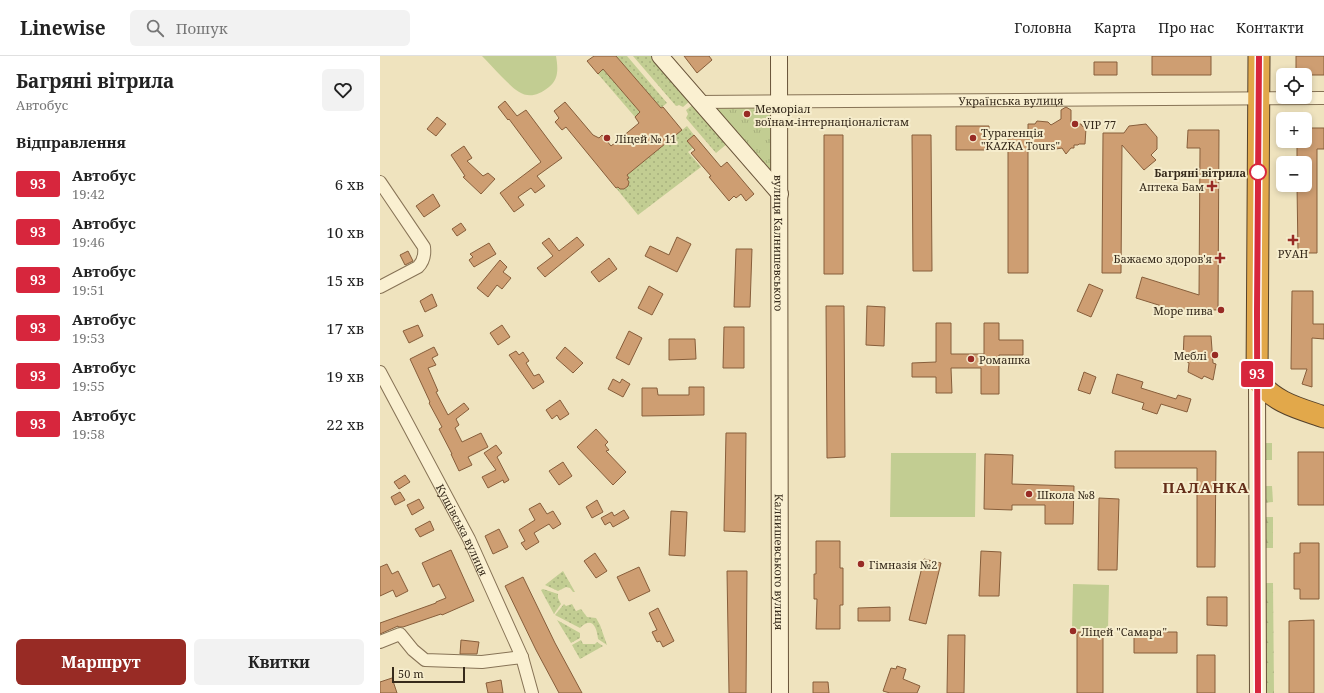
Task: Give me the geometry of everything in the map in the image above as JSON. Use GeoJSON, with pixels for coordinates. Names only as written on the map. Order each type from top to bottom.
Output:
{"type":"FeatureCollection","features":[{"type":"Feature","properties":{"kind":"highway"},"geometry":{"type":"LineString","coordinates":[[1259,56],[1257,380],[1265,390],[1276,398],[1291,406],[1324,417]]}},
{"type":"Feature","properties":{"kind":"street"},"geometry":{"type":"LineString","coordinates":[[660,56],[698,102],[780,194]]}},
{"type":"Feature","properties":{"kind":"street","name":"вулиця Калнишевського"},"geometry":{"type":"LineString","coordinates":[[779,56],[780,431]]}},
{"type":"Feature","properties":{"kind":"street","name":"Українська вулиця"},"geometry":{"type":"LineString","coordinates":[[698,102],[1324,98]]}},
{"type":"Feature","properties":{"kind":"street"},"geometry":{"type":"LineString","coordinates":[[380,182],[424,247],[425,253],[418,267],[380,287]]}},
{"type":"Feature","properties":{"kind":"street","name":"Кущівська вулиця"},"geometry":{"type":"LineString","coordinates":[[380,372],[470,539],[522,657],[532,693]]}},
{"type":"Feature","properties":{"kind":"street"},"geometry":{"type":"LineString","coordinates":[[1257,380],[1258,693]]}},
{"type":"Feature","properties":{"kind":"street","name":"Калнишевського вулиця"},"geometry":{"type":"LineString","coordinates":[[780,431],[780,693]]}},
{"type":"Feature","properties":{"kind":"street"},"geometry":{"type":"LineString","coordinates":[[380,642],[400,634],[413,650],[425,660],[482,662],[522,657]]}},
{"type":"Feature","properties":{"kind":"green space"},"geometry":{"type":"Polygon","coordinates":[[[482,56],[556,56],[556,77],[552,84],[542,92],[535,95],[523,94],[513,87],[482,56]]]}},
{"type":"Feature","properties":{"kind":"green space"},"geometry":{"type":"Polygon","coordinates":[[[616,56],[627,56],[667,103],[661,108],[616,56]]]}},
{"type":"Feature","properties":{"kind":"green space"},"geometry":{"type":"Polygon","coordinates":[[[633,56],[654,56],[691,100],[683,107],[679,105],[676,106],[633,56]]]}},
{"type":"Feature","properties":{"kind":"green space"},"geometry":{"type":"Polygon","coordinates":[[[603,69],[640,112],[635,117],[598,74],[603,69]]]}},
{"type":"Feature","properties":{"kind":"green space"},"geometry":{"type":"Polygon","coordinates":[[[694,104],[728,143],[716,153],[686,118],[688,114],[686,110],[694,104]]]}},
{"type":"Feature","properties":{"kind":"green space"},"geometry":{"type":"Polygon","coordinates":[[[716,106],[773,107],[773,170],[770,172],[714,109],[716,106]]]}},
{"type":"Feature","properties":{"kind":"green space"},"geometry":{"type":"Polygon","coordinates":[[[687,126],[694,135],[687,141],[693,148],[688,152],[701,167],[638,215],[616,188],[618,187],[622,189],[626,187],[629,182],[627,175],[687,126]]]}},
{"type":"Feature","properties":{"kind":"green space"},"geometry":{"type":"Polygon","coordinates":[[[1265,443],[1272,443],[1272,460],[1265,460],[1265,443]]]}},
{"type":"Feature","properties":{"kind":"green space"},"geometry":{"type":"Polygon","coordinates":[[[891,453],[976,453],[975,517],[890,517],[891,453]]]}},
{"type":"Feature","properties":{"kind":"green space"},"geometry":{"type":"Polygon","coordinates":[[[1265,486],[1272,486],[1273,502],[1264,503],[1265,486]]]}},
{"type":"Feature","properties":{"kind":"green space"},"geometry":{"type":"Polygon","coordinates":[[[1265,517],[1273,517],[1273,548],[1264,548],[1265,517]]]}},
{"type":"Feature","properties":{"kind":"green space"},"geometry":{"type":"Polygon","coordinates":[[[563,571],[575,592],[566,587],[558,591],[545,585],[563,571]]]}},
{"type":"Feature","properties":{"kind":"green space"},"geometry":{"type":"Polygon","coordinates":[[[1264,583],[1273,583],[1274,693],[1264,693],[1264,583]]]}},
{"type":"Feature","properties":{"kind":"green space"},"geometry":{"type":"Polygon","coordinates":[[[1073,584],[1109,585],[1108,629],[1072,629],[1073,584]]]}},
{"type":"Feature","properties":{"kind":"green space"},"geometry":{"type":"Polygon","coordinates":[[[543,589],[558,594],[561,604],[554,614],[541,590],[543,589]]]}},
{"type":"Feature","properties":{"kind":"green space"},"geometry":{"type":"Polygon","coordinates":[[[564,604],[566,606],[572,604],[576,611],[581,609],[587,617],[596,618],[607,645],[598,639],[593,624],[588,623],[580,628],[555,615],[564,604]]]}},
{"type":"Feature","properties":{"kind":"green space"},"geometry":{"type":"Polygon","coordinates":[[[557,620],[580,633],[580,638],[571,643],[557,620]]]}},
{"type":"Feature","properties":{"kind":"green space"},"geometry":{"type":"Polygon","coordinates":[[[581,640],[583,644],[595,644],[597,642],[603,646],[580,659],[572,645],[581,640]]]}},
{"type":"Feature","properties":{"kind":"building"},"geometry":{"type":"Polygon","coordinates":[[[594,56],[616,56],[682,130],[627,175],[629,182],[628,186],[624,189],[620,189],[618,187],[616,188],[566,127],[562,130],[555,122],[559,118],[554,111],[565,102],[593,135],[599,138],[602,135],[611,146],[639,123],[635,117],[640,112],[603,69],[598,74],[587,61],[594,56]]]}},
{"type":"Feature","properties":{"kind":"building"},"geometry":{"type":"Polygon","coordinates":[[[684,56],[709,56],[712,60],[697,73],[684,56]]]}},
{"type":"Feature","properties":{"kind":"building"},"geometry":{"type":"Polygon","coordinates":[[[1152,56],[1211,56],[1211,75],[1152,75],[1152,56]]]}},
{"type":"Feature","properties":{"kind":"building"},"geometry":{"type":"Polygon","coordinates":[[[1296,56],[1324,56],[1324,75],[1312,75],[1312,68],[1296,68],[1296,56]]]}},
{"type":"Feature","properties":{"kind":"building"},"geometry":{"type":"Polygon","coordinates":[[[1094,62],[1117,62],[1117,75],[1094,75],[1094,62]]]}},
{"type":"Feature","properties":{"kind":"building"},"geometry":{"type":"Polygon","coordinates":[[[505,101],[517,116],[526,110],[562,158],[537,176],[545,186],[535,193],[531,188],[518,197],[524,205],[514,212],[500,193],[541,162],[509,119],[508,120],[498,107],[505,101]]]}},
{"type":"Feature","properties":{"kind":"building"},"geometry":{"type":"Polygon","coordinates":[[[1066,107],[1071,110],[1071,124],[1081,124],[1086,128],[1085,144],[1074,145],[1074,148],[1071,148],[1066,154],[1062,148],[1056,149],[1054,144],[1028,144],[1028,273],[1008,273],[1008,136],[1028,136],[1028,124],[1035,124],[1037,121],[1048,122],[1051,125],[1061,119],[1061,110],[1066,107]]]}},
{"type":"Feature","properties":{"kind":"building"},"geometry":{"type":"Polygon","coordinates":[[[437,117],[446,124],[436,136],[427,129],[437,117]]]}},
{"type":"Feature","properties":{"kind":"building"},"geometry":{"type":"Polygon","coordinates":[[[1146,124],[1157,137],[1157,149],[1151,155],[1156,160],[1144,170],[1122,145],[1121,273],[1102,273],[1103,133],[1124,133],[1129,126],[1146,124]]]}},
{"type":"Feature","properties":{"kind":"building","name":"Турагенція \"KAZKA Tours\""},"geometry":{"type":"Polygon","coordinates":[[[956,126],[989,126],[989,150],[956,150],[956,126]]]}},
{"type":"Feature","properties":{"kind":"building"},"geometry":{"type":"Polygon","coordinates":[[[1312,128],[1324,128],[1324,149],[1317,149],[1317,253],[1298,253],[1297,192],[1312,192],[1312,156],[1297,156],[1297,148],[1312,148],[1312,128]]]}},
{"type":"Feature","properties":{"kind":"building"},"geometry":{"type":"Polygon","coordinates":[[[1188,130],[1219,130],[1218,310],[1182,309],[1181,312],[1136,298],[1142,277],[1199,295],[1200,148],[1187,148],[1188,130]]]}},
{"type":"Feature","properties":{"kind":"building"},"geometry":{"type":"Polygon","coordinates":[[[694,135],[721,167],[727,162],[754,194],[746,201],[741,194],[736,198],[734,196],[729,201],[709,177],[711,176],[691,153],[695,150],[687,141],[694,135]]]}},
{"type":"Feature","properties":{"kind":"building"},"geometry":{"type":"Polygon","coordinates":[[[824,135],[843,135],[843,274],[824,274],[824,135]]]}},
{"type":"Feature","properties":{"kind":"building"},"geometry":{"type":"Polygon","coordinates":[[[912,135],[931,135],[932,271],[913,271],[912,135]]]}},
{"type":"Feature","properties":{"kind":"building"},"geometry":{"type":"Polygon","coordinates":[[[464,146],[472,158],[467,161],[483,176],[488,173],[495,179],[481,194],[463,177],[465,176],[451,155],[464,146]]]}},
{"type":"Feature","properties":{"kind":"building"},"geometry":{"type":"Polygon","coordinates":[[[433,194],[440,206],[424,217],[416,206],[433,194]]]}},
{"type":"Feature","properties":{"kind":"building"},"geometry":{"type":"Polygon","coordinates":[[[461,223],[466,230],[457,236],[452,229],[461,223]]]}},
{"type":"Feature","properties":{"kind":"building"},"geometry":{"type":"Polygon","coordinates":[[[577,237],[584,245],[545,277],[537,268],[553,256],[542,243],[549,238],[559,251],[577,237]]]}},
{"type":"Feature","properties":{"kind":"building"},"geometry":{"type":"Polygon","coordinates":[[[677,237],[691,244],[677,272],[645,256],[650,246],[669,255],[677,237]]]}},
{"type":"Feature","properties":{"kind":"building"},"geometry":{"type":"Polygon","coordinates":[[[489,243],[496,254],[474,267],[469,260],[473,257],[470,254],[489,243]]]}},
{"type":"Feature","properties":{"kind":"building"},"geometry":{"type":"Polygon","coordinates":[[[736,249],[752,249],[750,307],[734,307],[736,249]]]}},
{"type":"Feature","properties":{"kind":"building"},"geometry":{"type":"Polygon","coordinates":[[[408,251],[413,261],[405,265],[400,255],[408,251]]]}},
{"type":"Feature","properties":{"kind":"building"},"geometry":{"type":"Polygon","coordinates":[[[609,258],[617,269],[599,282],[591,272],[609,258]]]}},
{"type":"Feature","properties":{"kind":"building"},"geometry":{"type":"Polygon","coordinates":[[[500,260],[507,267],[503,272],[511,278],[502,289],[497,285],[488,297],[477,288],[500,260]]]}},
{"type":"Feature","properties":{"kind":"building"},"geometry":{"type":"Polygon","coordinates":[[[1089,284],[1103,290],[1091,317],[1077,311],[1089,284]]]}},
{"type":"Feature","properties":{"kind":"building"},"geometry":{"type":"Polygon","coordinates":[[[649,286],[663,294],[652,315],[638,308],[649,286]]]}},
{"type":"Feature","properties":{"kind":"building"},"geometry":{"type":"Polygon","coordinates":[[[1292,291],[1313,291],[1313,324],[1324,324],[1324,339],[1312,338],[1312,387],[1302,384],[1307,369],[1291,369],[1292,291]]]}},
{"type":"Feature","properties":{"kind":"building"},"geometry":{"type":"Polygon","coordinates":[[[432,294],[437,306],[425,312],[420,301],[432,294]]]}},
{"type":"Feature","properties":{"kind":"building"},"geometry":{"type":"Polygon","coordinates":[[[826,306],[844,306],[845,457],[827,458],[826,306]]]}},
{"type":"Feature","properties":{"kind":"building"},"geometry":{"type":"Polygon","coordinates":[[[867,306],[885,307],[884,346],[866,345],[867,306]]]}},
{"type":"Feature","properties":{"kind":"building","name":"Ромашка"},"geometry":{"type":"Polygon","coordinates":[[[936,323],[951,323],[951,354],[984,354],[984,323],[999,323],[999,340],[1023,340],[1023,355],[999,355],[999,394],[981,394],[981,368],[951,368],[952,393],[936,393],[936,377],[912,377],[912,363],[936,362],[936,323]]]}},
{"type":"Feature","properties":{"kind":"building"},"geometry":{"type":"Polygon","coordinates":[[[418,325],[423,336],[409,343],[403,331],[418,325]]]}},
{"type":"Feature","properties":{"kind":"building"},"geometry":{"type":"Polygon","coordinates":[[[502,325],[510,337],[498,345],[490,333],[502,325]]]}},
{"type":"Feature","properties":{"kind":"building"},"geometry":{"type":"Polygon","coordinates":[[[724,327],[744,327],[744,368],[723,368],[724,327]]]}},
{"type":"Feature","properties":{"kind":"building"},"geometry":{"type":"Polygon","coordinates":[[[629,331],[642,338],[629,365],[616,358],[629,331]]]}},
{"type":"Feature","properties":{"kind":"building"},"geometry":{"type":"Polygon","coordinates":[[[1184,336],[1211,336],[1213,363],[1216,364],[1213,380],[1204,376],[1202,379],[1188,372],[1189,363],[1183,359],[1184,336]]]}},
{"type":"Feature","properties":{"kind":"building"},"geometry":{"type":"Polygon","coordinates":[[[669,339],[695,339],[696,359],[669,360],[669,339]]]}},
{"type":"Feature","properties":{"kind":"building"},"geometry":{"type":"Polygon","coordinates":[[[434,347],[438,355],[432,358],[436,365],[428,368],[438,391],[436,392],[448,415],[464,403],[469,409],[456,419],[459,425],[455,428],[462,442],[481,433],[488,447],[468,457],[472,465],[459,471],[439,429],[442,427],[429,403],[430,402],[410,359],[434,347]]]}},
{"type":"Feature","properties":{"kind":"building"},"geometry":{"type":"Polygon","coordinates":[[[565,347],[583,363],[573,373],[556,358],[565,347]]]}},
{"type":"Feature","properties":{"kind":"building"},"geometry":{"type":"Polygon","coordinates":[[[516,351],[519,355],[523,352],[529,361],[526,363],[534,376],[539,374],[544,382],[533,389],[509,355],[516,351]]]}},
{"type":"Feature","properties":{"kind":"building"},"geometry":{"type":"Polygon","coordinates":[[[1084,372],[1096,377],[1090,394],[1078,390],[1084,372]]]}},
{"type":"Feature","properties":{"kind":"building"},"geometry":{"type":"Polygon","coordinates":[[[1117,374],[1143,382],[1141,388],[1176,399],[1178,395],[1191,399],[1187,412],[1161,404],[1157,414],[1142,409],[1144,403],[1112,393],[1117,374]]]}},
{"type":"Feature","properties":{"kind":"building"},"geometry":{"type":"Polygon","coordinates":[[[613,379],[620,383],[622,379],[630,384],[623,397],[608,389],[613,379]]]}},
{"type":"Feature","properties":{"kind":"building"},"geometry":{"type":"Polygon","coordinates":[[[689,387],[704,387],[704,415],[642,416],[642,388],[657,388],[658,395],[689,395],[689,387]]]}},
{"type":"Feature","properties":{"kind":"building"},"geometry":{"type":"Polygon","coordinates":[[[560,400],[569,414],[560,420],[557,415],[552,419],[546,410],[560,400]]]}},
{"type":"Feature","properties":{"kind":"building"},"geometry":{"type":"Polygon","coordinates":[[[596,429],[608,442],[605,445],[609,450],[606,451],[626,472],[613,485],[577,447],[596,429]]]}},
{"type":"Feature","properties":{"kind":"building"},"geometry":{"type":"Polygon","coordinates":[[[726,433],[746,433],[745,532],[724,531],[726,433]]]}},
{"type":"Feature","properties":{"kind":"building"},"geometry":{"type":"Polygon","coordinates":[[[496,445],[502,453],[497,457],[509,480],[504,483],[503,480],[488,488],[482,477],[496,470],[484,453],[496,445]]]}},
{"type":"Feature","properties":{"kind":"building"},"geometry":{"type":"Polygon","coordinates":[[[1115,451],[1216,451],[1215,567],[1197,567],[1197,468],[1115,468],[1115,451]]]}},
{"type":"Feature","properties":{"kind":"building"},"geometry":{"type":"Polygon","coordinates":[[[1298,452],[1324,452],[1324,505],[1298,505],[1298,452]]]}},
{"type":"Feature","properties":{"kind":"building"},"geometry":{"type":"Polygon","coordinates":[[[985,454],[1013,455],[1012,484],[1074,486],[1073,524],[1045,524],[1045,505],[1012,505],[1012,510],[984,509],[985,454]]]}},
{"type":"Feature","properties":{"kind":"building"},"geometry":{"type":"Polygon","coordinates":[[[563,462],[572,476],[559,485],[549,471],[563,462]]]}},
{"type":"Feature","properties":{"kind":"building"},"geometry":{"type":"Polygon","coordinates":[[[405,475],[410,482],[399,489],[394,482],[405,475]]]}},
{"type":"Feature","properties":{"kind":"building"},"geometry":{"type":"Polygon","coordinates":[[[400,492],[405,500],[395,505],[391,497],[400,492]]]}},
{"type":"Feature","properties":{"kind":"building"},"geometry":{"type":"Polygon","coordinates":[[[1099,498],[1119,499],[1117,570],[1098,570],[1099,498]]]}},
{"type":"Feature","properties":{"kind":"building"},"geometry":{"type":"Polygon","coordinates":[[[419,499],[424,508],[412,515],[407,505],[419,499]]]}},
{"type":"Feature","properties":{"kind":"building"},"geometry":{"type":"Polygon","coordinates":[[[597,500],[603,512],[592,518],[586,507],[597,500]]]}},
{"type":"Feature","properties":{"kind":"building"},"geometry":{"type":"Polygon","coordinates":[[[540,503],[547,514],[553,511],[561,524],[553,529],[549,524],[534,533],[539,542],[526,550],[521,543],[525,541],[519,530],[535,520],[529,509],[540,503]]]}},
{"type":"Feature","properties":{"kind":"building"},"geometry":{"type":"Polygon","coordinates":[[[624,510],[629,518],[613,527],[610,522],[605,525],[601,518],[612,512],[614,516],[624,510]]]}},
{"type":"Feature","properties":{"kind":"building"},"geometry":{"type":"Polygon","coordinates":[[[671,511],[687,512],[685,556],[669,555],[671,511]]]}},
{"type":"Feature","properties":{"kind":"building"},"geometry":{"type":"Polygon","coordinates":[[[430,521],[434,530],[420,537],[415,529],[430,521]]]}},
{"type":"Feature","properties":{"kind":"building"},"geometry":{"type":"Polygon","coordinates":[[[499,529],[508,547],[493,554],[485,536],[499,529]]]}},
{"type":"Feature","properties":{"kind":"building"},"geometry":{"type":"Polygon","coordinates":[[[816,541],[840,541],[840,568],[843,568],[843,605],[840,605],[840,629],[816,629],[817,599],[814,599],[814,574],[816,574],[816,541]]]}},
{"type":"Feature","properties":{"kind":"building"},"geometry":{"type":"Polygon","coordinates":[[[1300,543],[1319,543],[1319,599],[1300,599],[1300,589],[1294,589],[1294,553],[1300,553],[1300,543]]]}},
{"type":"Feature","properties":{"kind":"building"},"geometry":{"type":"Polygon","coordinates":[[[451,550],[474,601],[442,615],[441,614],[403,627],[398,626],[380,634],[380,623],[446,598],[439,584],[433,587],[422,563],[451,550]]]}},
{"type":"Feature","properties":{"kind":"building"},"geometry":{"type":"Polygon","coordinates":[[[981,551],[1001,552],[999,596],[979,596],[981,551]]]}},
{"type":"Feature","properties":{"kind":"building"},"geometry":{"type":"Polygon","coordinates":[[[595,553],[607,571],[596,578],[584,561],[595,553]]]}},
{"type":"Feature","properties":{"kind":"building"},"geometry":{"type":"Polygon","coordinates":[[[924,559],[941,563],[926,624],[909,620],[924,559]]]}},
{"type":"Feature","properties":{"kind":"building"},"geometry":{"type":"Polygon","coordinates":[[[387,564],[392,574],[398,571],[408,591],[396,597],[393,590],[380,596],[380,567],[387,564]]]}},
{"type":"Feature","properties":{"kind":"building"},"geometry":{"type":"Polygon","coordinates":[[[639,567],[650,591],[629,601],[617,577],[639,567]]]}},
{"type":"Feature","properties":{"kind":"building"},"geometry":{"type":"Polygon","coordinates":[[[727,571],[747,571],[746,693],[729,693],[727,571]]]}},
{"type":"Feature","properties":{"kind":"building"},"geometry":{"type":"Polygon","coordinates":[[[523,577],[555,643],[582,693],[559,693],[536,650],[505,586],[523,577]]]}},
{"type":"Feature","properties":{"kind":"building"},"geometry":{"type":"Polygon","coordinates":[[[1207,597],[1227,597],[1227,626],[1207,625],[1207,597]]]}},
{"type":"Feature","properties":{"kind":"building"},"geometry":{"type":"Polygon","coordinates":[[[890,607],[890,621],[858,621],[858,608],[890,607]]]}},
{"type":"Feature","properties":{"kind":"building"},"geometry":{"type":"Polygon","coordinates":[[[658,608],[674,641],[663,647],[660,641],[657,642],[652,632],[657,630],[649,613],[658,608]]]}},
{"type":"Feature","properties":{"kind":"building"},"geometry":{"type":"Polygon","coordinates":[[[1314,620],[1314,693],[1289,693],[1289,621],[1314,620]]]}},
{"type":"Feature","properties":{"kind":"building"},"geometry":{"type":"Polygon","coordinates":[[[1077,632],[1103,632],[1103,693],[1077,693],[1077,632]]]}},
{"type":"Feature","properties":{"kind":"building"},"geometry":{"type":"Polygon","coordinates":[[[1134,632],[1177,632],[1177,653],[1134,653],[1134,632]]]}},
{"type":"Feature","properties":{"kind":"building"},"geometry":{"type":"Polygon","coordinates":[[[948,635],[965,635],[964,693],[947,693],[948,635]]]}},
{"type":"Feature","properties":{"kind":"building"},"geometry":{"type":"Polygon","coordinates":[[[461,640],[479,642],[477,654],[460,654],[461,640]]]}},
{"type":"Feature","properties":{"kind":"building"},"geometry":{"type":"Polygon","coordinates":[[[1197,655],[1215,655],[1215,693],[1197,693],[1197,655]]]}},
{"type":"Feature","properties":{"kind":"building"},"geometry":{"type":"Polygon","coordinates":[[[897,666],[906,669],[903,679],[920,686],[917,693],[890,693],[883,691],[891,668],[896,669],[897,666]]]}},
{"type":"Feature","properties":{"kind":"building"},"geometry":{"type":"Polygon","coordinates":[[[392,678],[397,693],[380,693],[380,682],[392,678]]]}},
{"type":"Feature","properties":{"kind":"building"},"geometry":{"type":"Polygon","coordinates":[[[501,680],[503,693],[488,693],[486,683],[501,680]]]}},
{"type":"Feature","properties":{"kind":"building"},"geometry":{"type":"Polygon","coordinates":[[[813,682],[828,682],[829,693],[813,693],[813,682]]]}},
{"type":"Feature","properties":{"kind":"bus line","name":"93"},"geometry":{"type":"LineString","coordinates":[[1258,693],[1257,238],[1259,56]]}},
{"type":"Feature","properties":{"kind":"place","name":"Меморіал воїнам-інтернаціоналістам"},"geometry":{"type":"Point","coordinates":[747,114]}},
{"type":"Feature","properties":{"kind":"place","name":"VIP 77"},"geometry":{"type":"Point","coordinates":[1075,124]}},
{"type":"Feature","properties":{"kind":"place","name":"Ліцей № 11"},"geometry":{"type":"Point","coordinates":[607,138]}},
{"type":"Feature","properties":{"kind":"place","name":"Турагенція \"KAZKA Tours\""},"geometry":{"type":"Point","coordinates":[973,138]}},
{"type":"Feature","properties":{"kind":"place","name":"Багряні вітрила"},"geometry":{"type":"Point","coordinates":[1258,172]}},
{"type":"Feature","properties":{"kind":"place","name":"Аптека Бам"},"geometry":{"type":"Point","coordinates":[1212,186]}},
{"type":"Feature","properties":{"kind":"place","name":"РУАН"},"geometry":{"type":"Point","coordinates":[1293,240]}},
{"type":"Feature","properties":{"kind":"place","name":"Бажаємо здоров'я"},"geometry":{"type":"Point","coordinates":[1220,258]}},
{"type":"Feature","properties":{"kind":"place","name":"Море пива"},"geometry":{"type":"Point","coordinates":[1221,310]}},
{"type":"Feature","properties":{"kind":"place","name":"Меблі"},"geometry":{"type":"Point","coordinates":[1215,355]}},
{"type":"Feature","properties":{"kind":"place","name":"Ромашка"},"geometry":{"type":"Point","coordinates":[971,359]}},
{"type":"Feature","properties":{"kind":"place","name":"Школа №8"},"geometry":{"type":"Point","coordinates":[1029,494]}},
{"type":"Feature","properties":{"kind":"place","name":"Гімназія №2"},"geometry":{"type":"Point","coordinates":[861,564]}},
{"type":"Feature","properties":{"kind":"place","name":"Ліцей \"Самара\""},"geometry":{"type":"Point","coordinates":[1073,631]}},
{"type":"Feature","properties":{"kind":"district","name":"ПАЛАНКА"},"geometry":{"type":"Point","coordinates":[1206,487]}}]}
